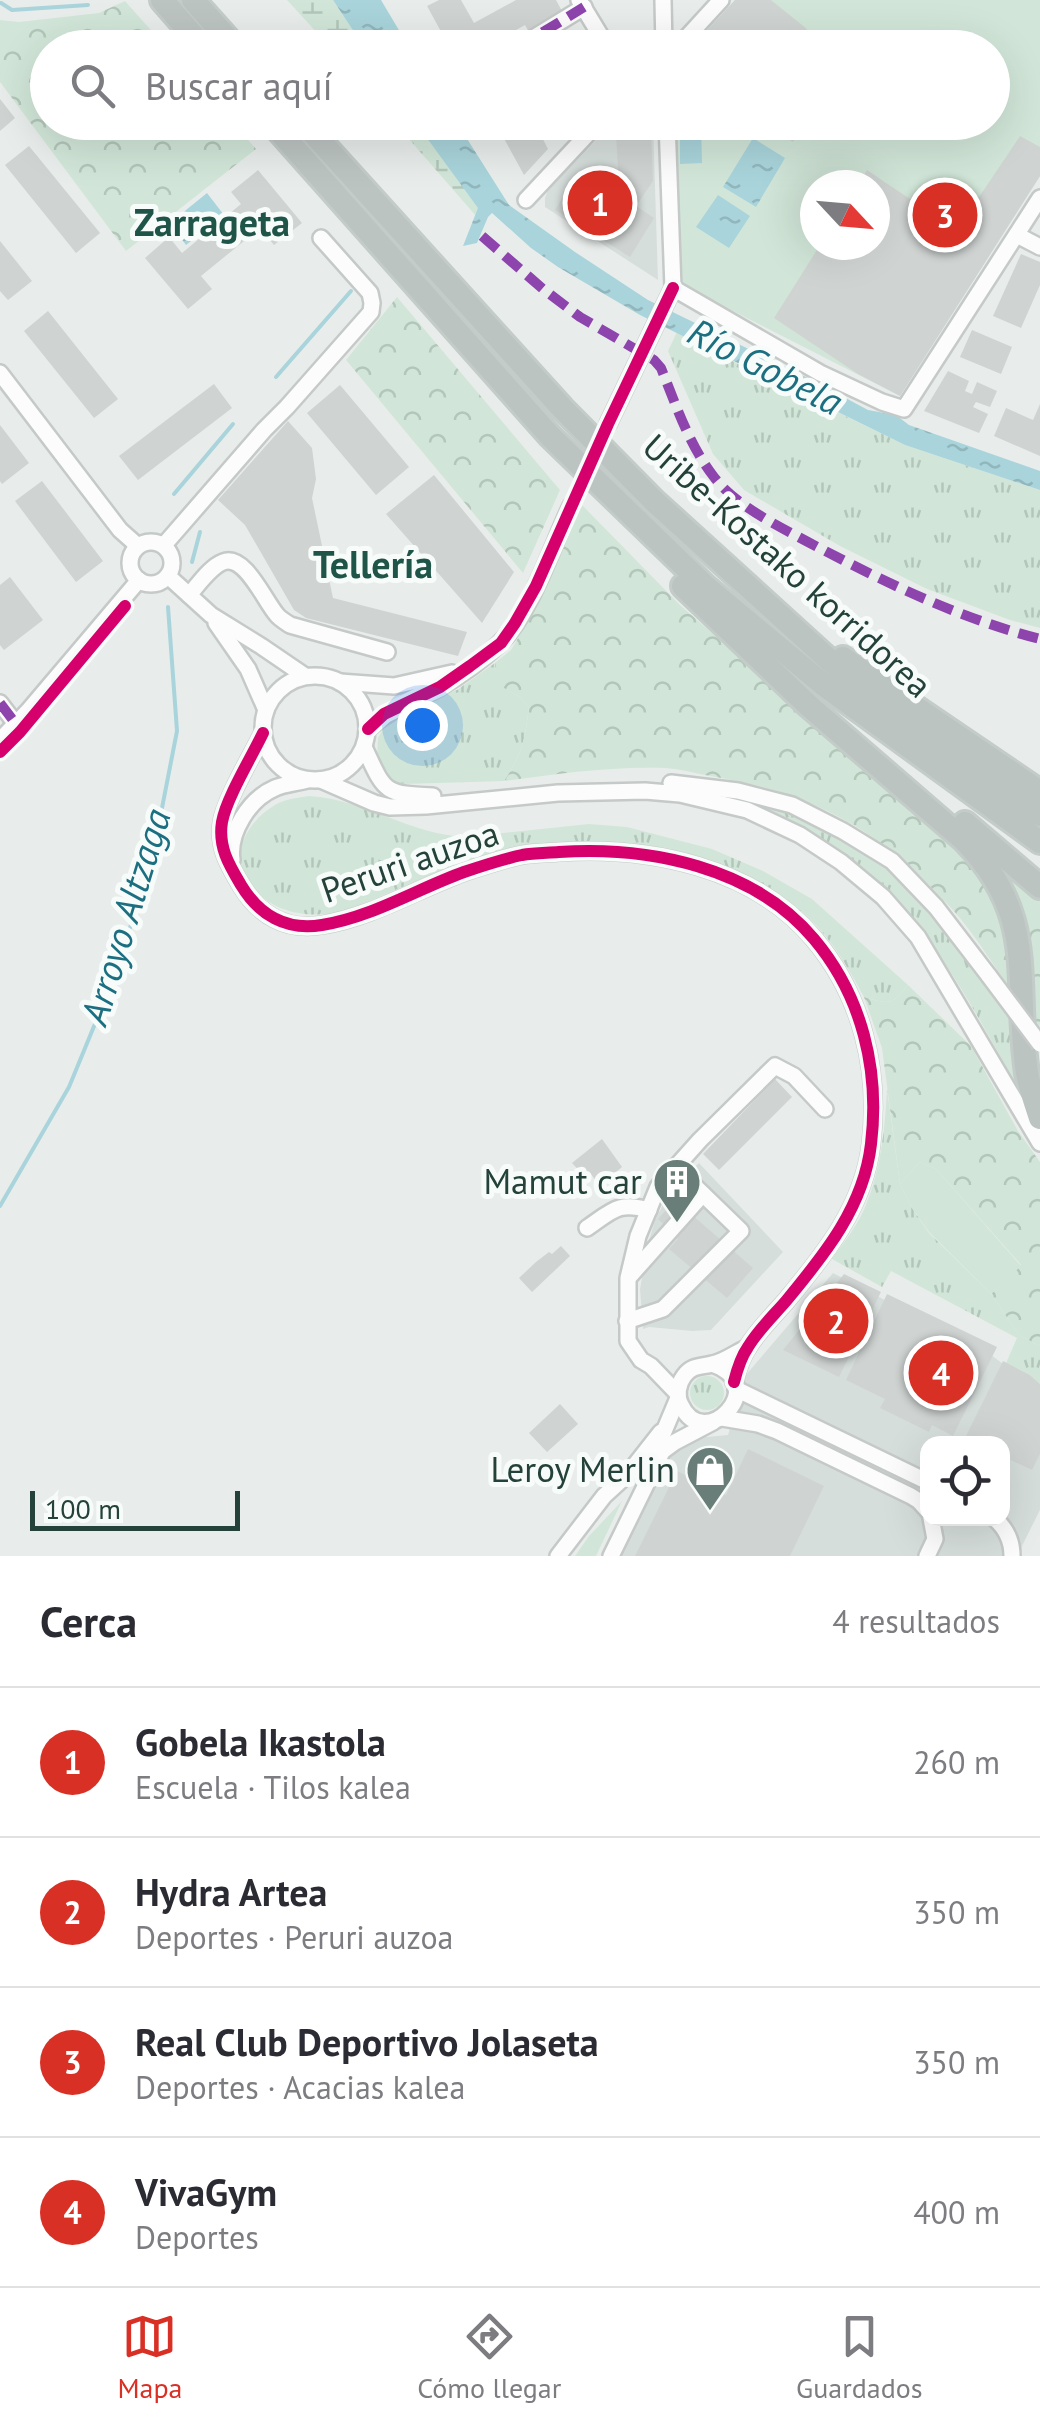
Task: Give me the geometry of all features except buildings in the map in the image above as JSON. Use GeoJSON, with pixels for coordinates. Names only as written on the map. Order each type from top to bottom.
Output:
{"type":"FeatureCollection","features":[{"type":"Feature","properties":{"kind":"highway"},"geometry":{"type":"LineString","coordinates":[[162,0],[188,30]]}},
{"type":"Feature","properties":{"kind":"highway"},"geometry":{"type":"LineString","coordinates":[[193,0],[220,30]]}},
{"type":"Feature","properties":{"kind":"highway"},"geometry":{"type":"LineString","coordinates":[[212,0],[236,30]]}},
{"type":"Feature","properties":{"kind":"highway","name":"Uribe-Kostako korridorea"},"geometry":{"type":"LineString","coordinates":[[287,140],[550,436],[706,587],[838,696],[1040,842]]}},
{"type":"Feature","properties":{"kind":"highway","name":"Uribe-Kostako korridorea"},"geometry":{"type":"LineString","coordinates":[[321,140],[562,408],[654,501],[862,690],[1040,815]]}},
{"type":"Feature","properties":{"kind":"highway"},"geometry":{"type":"LineString","coordinates":[[550,436],[644,549],[809,706],[978,854],[998,883],[1014,920],[1028,1073],[1040,1118]]}},
{"type":"Feature","properties":{"kind":"highway"},"geometry":{"type":"LineString","coordinates":[[644,549],[1040,887]]}},
{"type":"Feature","properties":{"kind":"highway"},"geometry":{"type":"LineString","coordinates":[[794,627],[1034,786]]}},
{"type":"Feature","properties":{"kind":"street"},"geometry":{"type":"LineString","coordinates":[[662,0],[663,30]]}},
{"type":"Feature","properties":{"kind":"street"},"geometry":{"type":"LineString","coordinates":[[694,30],[721,0]]}},
{"type":"Feature","properties":{"kind":"street"},"geometry":{"type":"LineString","coordinates":[[544,30],[582,4],[597,30]]}},
{"type":"Feature","properties":{"kind":"street"},"geometry":{"type":"LineString","coordinates":[[526,200],[582,140]]}},
{"type":"Feature","properties":{"kind":"street"},"geometry":{"type":"LineString","coordinates":[[608,424],[671,291],[667,140]]}},
{"type":"Feature","properties":{"kind":"street"},"geometry":{"type":"LineString","coordinates":[[671,291],[820,373],[904,409],[1040,198]]}},
{"type":"Feature","properties":{"kind":"street"},"geometry":{"type":"LineString","coordinates":[[1017,235],[1040,247]]}},
{"type":"Feature","properties":{"kind":"street"},"geometry":{"type":"LineString","coordinates":[[164,545],[371,312],[370,293],[320,238]]}},
{"type":"Feature","properties":{"kind":"street"},"geometry":{"type":"LineString","coordinates":[[0,374],[120,530],[138,546]]}},
{"type":"Feature","properties":{"kind":"street"},"geometry":{"type":"LineString","coordinates":[[368,729],[384,714],[440,687],[501,643],[536,586],[571,506]]}},
{"type":"Feature","properties":{"kind":"street"},"geometry":{"type":"LineString","coordinates":[[150,542],[164,545],[172,563],[168,576],[151,584],[139,580],[131,567],[133,552],[150,542]]}},
{"type":"Feature","properties":{"kind":"street"},"geometry":{"type":"LineString","coordinates":[[188,596],[216,566],[233,560],[244,566],[278,616],[290,625],[388,652]]}},
{"type":"Feature","properties":{"kind":"street"},"geometry":{"type":"LineString","coordinates":[[168,576],[210,616],[305,676]]}},
{"type":"Feature","properties":{"kind":"street"},"geometry":{"type":"LineString","coordinates":[[0,740],[139,580]]}},
{"type":"Feature","properties":{"kind":"street"},"geometry":{"type":"LineString","coordinates":[[210,616],[248,670],[266,710]]}},
{"type":"Feature","properties":{"kind":"street"},"geometry":{"type":"LineString","coordinates":[[340,682],[394,686],[440,677],[470,666]]}},
{"type":"Feature","properties":{"kind":"street"},"geometry":{"type":"LineString","coordinates":[[305,676],[329,677],[340,682],[352,690],[366,715],[364,748],[357,760],[335,777],[275,788],[256,800],[234,835],[230,855],[240,883],[228,868],[222,822],[263,732],[266,710],[272,698],[292,680],[305,676]]}},
{"type":"Feature","properties":{"kind":"street"},"geometry":{"type":"LineString","coordinates":[[0,704],[16,724]]}},
{"type":"Feature","properties":{"kind":"street"},"geometry":{"type":"LineString","coordinates":[[263,732],[267,750],[290,775],[390,807],[558,793],[645,791],[680,794],[747,810],[800,834],[883,898],[918,938],[1040,1143]]}},
{"type":"Feature","properties":{"kind":"street"},"geometry":{"type":"LineString","coordinates":[[364,748],[376,775],[396,794],[432,796],[558,785],[670,783],[738,791],[792,806],[892,861],[936,907],[1040,1050]]}},
{"type":"Feature","properties":{"kind":"street","name":"Peruri auzoa"},"geometry":{"type":"LineString","coordinates":[[240,883],[249,901],[266,914],[288,924],[320,926],[522,855],[628,853],[682,862],[731,877],[774,901],[806,929],[829,956],[863,1025],[871,1068],[872,1146],[861,1190],[828,1249],[748,1347],[735,1385]]}},
{"type":"Feature","properties":{"kind":"street"},"geometry":{"type":"LineString","coordinates":[[824,1109],[794,1076],[775,1066],[658,1187],[638,1236],[628,1278],[628,1342],[633,1352],[678,1396],[685,1412],[698,1421],[758,1424],[920,1502]]}},
{"type":"Feature","properties":{"kind":"street"},"geometry":{"type":"LineString","coordinates":[[627,1321],[663,1309],[742,1231],[676,1168]]}},
{"type":"Feature","properties":{"kind":"street"},"geometry":{"type":"LineString","coordinates":[[628,1278],[702,1194]]}},
{"type":"Feature","properties":{"kind":"street"},"geometry":{"type":"LineString","coordinates":[[587,1228],[620,1206],[649,1210]]}},
{"type":"Feature","properties":{"kind":"street","name":"Peruri auzoa"},"geometry":{"type":"LineString","coordinates":[[712,1364],[748,1347]]}},
{"type":"Feature","properties":{"kind":"street"},"geometry":{"type":"LineString","coordinates":[[662,1452],[660,1442],[679,1385],[689,1370],[712,1364],[725,1370],[735,1385],[920,1478]]}},
{"type":"Feature","properties":{"kind":"street"},"geometry":{"type":"LineString","coordinates":[[651,1366],[689,1370]]}},
{"type":"Feature","properties":{"kind":"street"},"geometry":{"type":"LineString","coordinates":[[628,1474],[717,1420],[734,1402],[735,1385]]}},
{"type":"Feature","properties":{"kind":"street"},"geometry":{"type":"LineString","coordinates":[[558,1556],[604,1496],[628,1474],[667,1426]]}},
{"type":"Feature","properties":{"kind":"street"},"geometry":{"type":"LineString","coordinates":[[611,1556],[662,1452]]}},
{"type":"Feature","properties":{"kind":"street"},"geometry":{"type":"LineString","coordinates":[[927,1556],[935,1538],[933,1526]]}},
{"type":"Feature","properties":{"kind":"street"},"geometry":{"type":"LineString","coordinates":[[1000,1526],[1012,1546],[1012,1556]]}},
{"type":"Feature","properties":{"kind":"shaded area"},"geometry":{"type":"Polygon","coordinates":[[[597,140],[654,140],[658,280],[545,207],[548,190],[597,140]]]}},
{"type":"Feature","properties":{"kind":"shaded area"},"geometry":{"type":"Polygon","coordinates":[[[699,1163],[783,1252],[711,1330],[643,1329],[640,1289],[655,1220],[679,1182],[699,1163]]]}},
{"type":"Feature","properties":{"kind":"shaded area"},"geometry":{"type":"Polygon","coordinates":[[[833,1273],[994,1357],[1040,1393],[1040,1510],[1017,1556],[613,1556],[649,1480],[685,1439],[728,1435],[745,1376],[833,1273]]]}},
{"type":"Feature","properties":{"kind":"green space"},"geometry":{"type":"Polygon","coordinates":[[[287,0],[333,0],[353,30],[314,30],[287,0]]]}},
{"type":"Feature","properties":{"kind":"green space"},"geometry":{"type":"Polygon","coordinates":[[[735,0],[1040,0],[1040,176],[900,396],[680,284],[676,140],[1010,140],[1010,30],[707,30],[735,0]]]}},
{"type":"Feature","properties":{"kind":"green space"},"geometry":{"type":"Polygon","coordinates":[[[125,1],[151,30],[30,30],[30,122],[0,82],[0,20],[19,22],[99,13],[125,1]]]}},
{"type":"Feature","properties":{"kind":"green space"},"geometry":{"type":"Polygon","coordinates":[[[43,140],[248,140],[256,149],[126,251],[43,140]]]}},
{"type":"Feature","properties":{"kind":"green space"},"geometry":{"type":"Polygon","coordinates":[[[410,140],[429,140],[476,202],[476,216],[410,140]]]}},
{"type":"Feature","properties":{"kind":"green space"},"geometry":{"type":"Polygon","coordinates":[[[397,297],[560,490],[523,573],[346,360],[397,297]]]}},
{"type":"Feature","properties":{"kind":"green space"},"geometry":{"type":"Polygon","coordinates":[[[677,332],[905,445],[1040,490],[1040,628],[927,589],[840,546],[744,490],[713,454],[668,351],[677,332]]]}},
{"type":"Feature","properties":{"kind":"green space"},"geometry":{"type":"Polygon","coordinates":[[[582,505],[680,605],[958,848],[988,882],[1004,911],[1016,997],[978,941],[926,882],[872,837],[814,805],[748,783],[665,768],[604,769],[504,781],[522,746],[529,707],[497,684],[495,663],[511,650],[525,626],[582,505]]]}},
{"type":"Feature","properties":{"kind":"green space"},"geometry":{"type":"Polygon","coordinates":[[[495,663],[498,684],[529,707],[522,746],[504,781],[395,782],[377,757],[378,738],[386,724],[457,690],[495,663]]]}},
{"type":"Feature","properties":{"kind":"green space"},"geometry":{"type":"Polygon","coordinates":[[[309,796],[349,803],[446,835],[466,837],[589,824],[627,827],[712,849],[763,871],[812,899],[908,985],[889,1002],[864,997],[821,931],[772,890],[702,860],[625,845],[586,843],[512,850],[449,868],[348,910],[307,914],[280,908],[249,881],[240,862],[242,844],[254,822],[266,811],[276,804],[309,796]]]}},
{"type":"Feature","properties":{"kind":"green space"},"geometry":{"type":"Polygon","coordinates":[[[744,801],[793,812],[852,841],[887,864],[937,918],[1018,1029],[1020,1092],[950,971],[885,889],[832,846],[744,801]]]}},
{"type":"Feature","properties":{"kind":"green space"},"geometry":{"type":"Polygon","coordinates":[[[1011,878],[1040,900],[1040,1026],[1035,1022],[1026,935],[1011,878]]]}},
{"type":"Feature","properties":{"kind":"green space"},"geometry":{"type":"Polygon","coordinates":[[[908,985],[971,1046],[1018,1131],[1040,1162],[1040,1346],[1019,1335],[991,1294],[1021,1265],[936,1169],[920,1162],[900,1184],[882,1048],[864,997],[889,1002],[908,985]]]}},
{"type":"Feature","properties":{"kind":"green space"},"geometry":{"type":"Polygon","coordinates":[[[887,1089],[900,1184],[912,1208],[929,1233],[991,1294],[1019,1335],[1040,1346],[1040,1384],[1006,1363],[1017,1338],[891,1271],[882,1287],[832,1259],[859,1219],[871,1191],[881,1148],[887,1089]]]}},
{"type":"Feature","properties":{"kind":"green space"},"geometry":{"type":"Polygon","coordinates":[[[920,1162],[936,1169],[1021,1266],[991,1294],[929,1232],[912,1208],[900,1184],[920,1162]]]}},
{"type":"Feature","properties":{"kind":"green space"},"geometry":{"type":"Polygon","coordinates":[[[707,1376],[719,1381],[724,1393],[719,1405],[707,1410],[695,1405],[690,1393],[695,1381],[707,1376]]]}},
{"type":"Feature","properties":{"kind":"green space"},"geometry":{"type":"Polygon","coordinates":[[[622,1501],[596,1556],[575,1556],[589,1536],[622,1501]]]}},
{"type":"Feature","properties":{"kind":"water"},"geometry":{"type":"Polygon","coordinates":[[[333,0],[381,0],[399,30],[353,30],[333,0]]]}},
{"type":"Feature","properties":{"kind":"water","name":"Río Gobela"},"geometry":{"type":"Polygon","coordinates":[[[428,140],[468,140],[509,205],[648,300],[868,410],[896,415],[909,425],[1040,471],[1040,490],[905,445],[640,315],[558,267],[492,213],[477,243],[463,246],[478,208],[428,140]]]}},
{"type":"Feature","properties":{"kind":"water"},"geometry":{"type":"Polygon","coordinates":[[[680,140],[701,140],[702,163],[680,164],[680,140]]]}},
{"type":"Feature","properties":{"kind":"water"},"geometry":{"type":"Polygon","coordinates":[[[752,140],[785,158],[756,207],[723,187],[752,140]]]}},
{"type":"Feature","properties":{"kind":"water"},"geometry":{"type":"Polygon","coordinates":[[[207,193],[224,215],[186,245],[170,223],[207,193]]]}},
{"type":"Feature","properties":{"kind":"water"},"geometry":{"type":"Polygon","coordinates":[[[718,195],[750,216],[729,248],[696,227],[718,195]]]}},
{"type":"Feature","properties":{"kind":"waterway"},"geometry":{"type":"LineString","coordinates":[[1,3],[12,10],[88,5]]}},
{"type":"Feature","properties":{"kind":"waterway","name":"Arroyo Altzaga"},"geometry":{"type":"LineString","coordinates":[[276,377],[351,291]]}},
{"type":"Feature","properties":{"kind":"waterway","name":"Arroyo Altzaga"},"geometry":{"type":"LineString","coordinates":[[174,494],[233,424]]}},
{"type":"Feature","properties":{"kind":"waterway","name":"Arroyo Altzaga"},"geometry":{"type":"LineString","coordinates":[[192,562],[200,532]]}},
{"type":"Feature","properties":{"kind":"waterway","name":"Arroyo Altzaga"},"geometry":{"type":"LineString","coordinates":[[0,1206],[69,1087],[118,968],[155,844],[177,731],[168,607]]}},
{"type":"Feature","properties":{"kind":"tunnel"},"geometry":{"type":"LineString","coordinates":[[571,506],[608,424]]}},
{"type":"Feature","properties":{"kind":"marked path"},"geometry":{"type":"LineString","coordinates":[[546,30],[584,7]]}},
{"type":"Feature","properties":{"kind":"marked path"},"geometry":{"type":"LineString","coordinates":[[482,236],[580,317],[654,360],[705,465],[745,506],[892,584],[950,609],[1040,639]]}},
{"type":"Feature","properties":{"kind":"marked path"},"geometry":{"type":"LineString","coordinates":[[0,703],[16,724]]}},
{"type":"Feature","properties":{"kind":"cycle path"},"geometry":{"type":"LineString","coordinates":[[368,729],[384,714],[440,687],[470,666],[501,643],[515,623],[536,586],[673,288]]}},
{"type":"Feature","properties":{"kind":"cycle path"},"geometry":{"type":"LineString","coordinates":[[0,752],[125,606]]}},
{"type":"Feature","properties":{"kind":"cycle path"},"geometry":{"type":"LineString","coordinates":[[263,733],[229,802],[222,822],[222,840],[229,863],[248,896],[285,923],[309,926],[341,921],[464,872],[522,855],[628,853],[698,866],[762,894],[790,914],[831,961],[856,1009],[870,1062],[873,1116],[867,1167],[841,1228],[752,1341],[734,1382]]}},
{"type":"Feature","properties":{"kind":"place","name":"Gobela Ikastola"},"geometry":{"type":"Point","coordinates":[600,203]}},
{"type":"Feature","properties":{"kind":"place","name":"Real Club Deportivo Jolaseta"},"geometry":{"type":"Point","coordinates":[945,215]}},
{"type":"Feature","properties":{"kind":"place","name":"Mamut car"},"geometry":{"type":"Point","coordinates":[677,1224]}},
{"type":"Feature","properties":{"kind":"place","name":"Hydra Artea"},"geometry":{"type":"Point","coordinates":[836,1321]}},
{"type":"Feature","properties":{"kind":"place","name":"VivaGym"},"geometry":{"type":"Point","coordinates":[941,1373]}},
{"type":"Feature","properties":{"kind":"place","name":"Leroy Merlin"},"geometry":{"type":"Point","coordinates":[710,1512]}},
{"type":"Feature","properties":{"kind":"district","name":"Zarrageta"},"geometry":{"type":"Point","coordinates":[212,223]}},
{"type":"Feature","properties":{"kind":"district","name":"Tellería"},"geometry":{"type":"Point","coordinates":[373,565]}}]}
